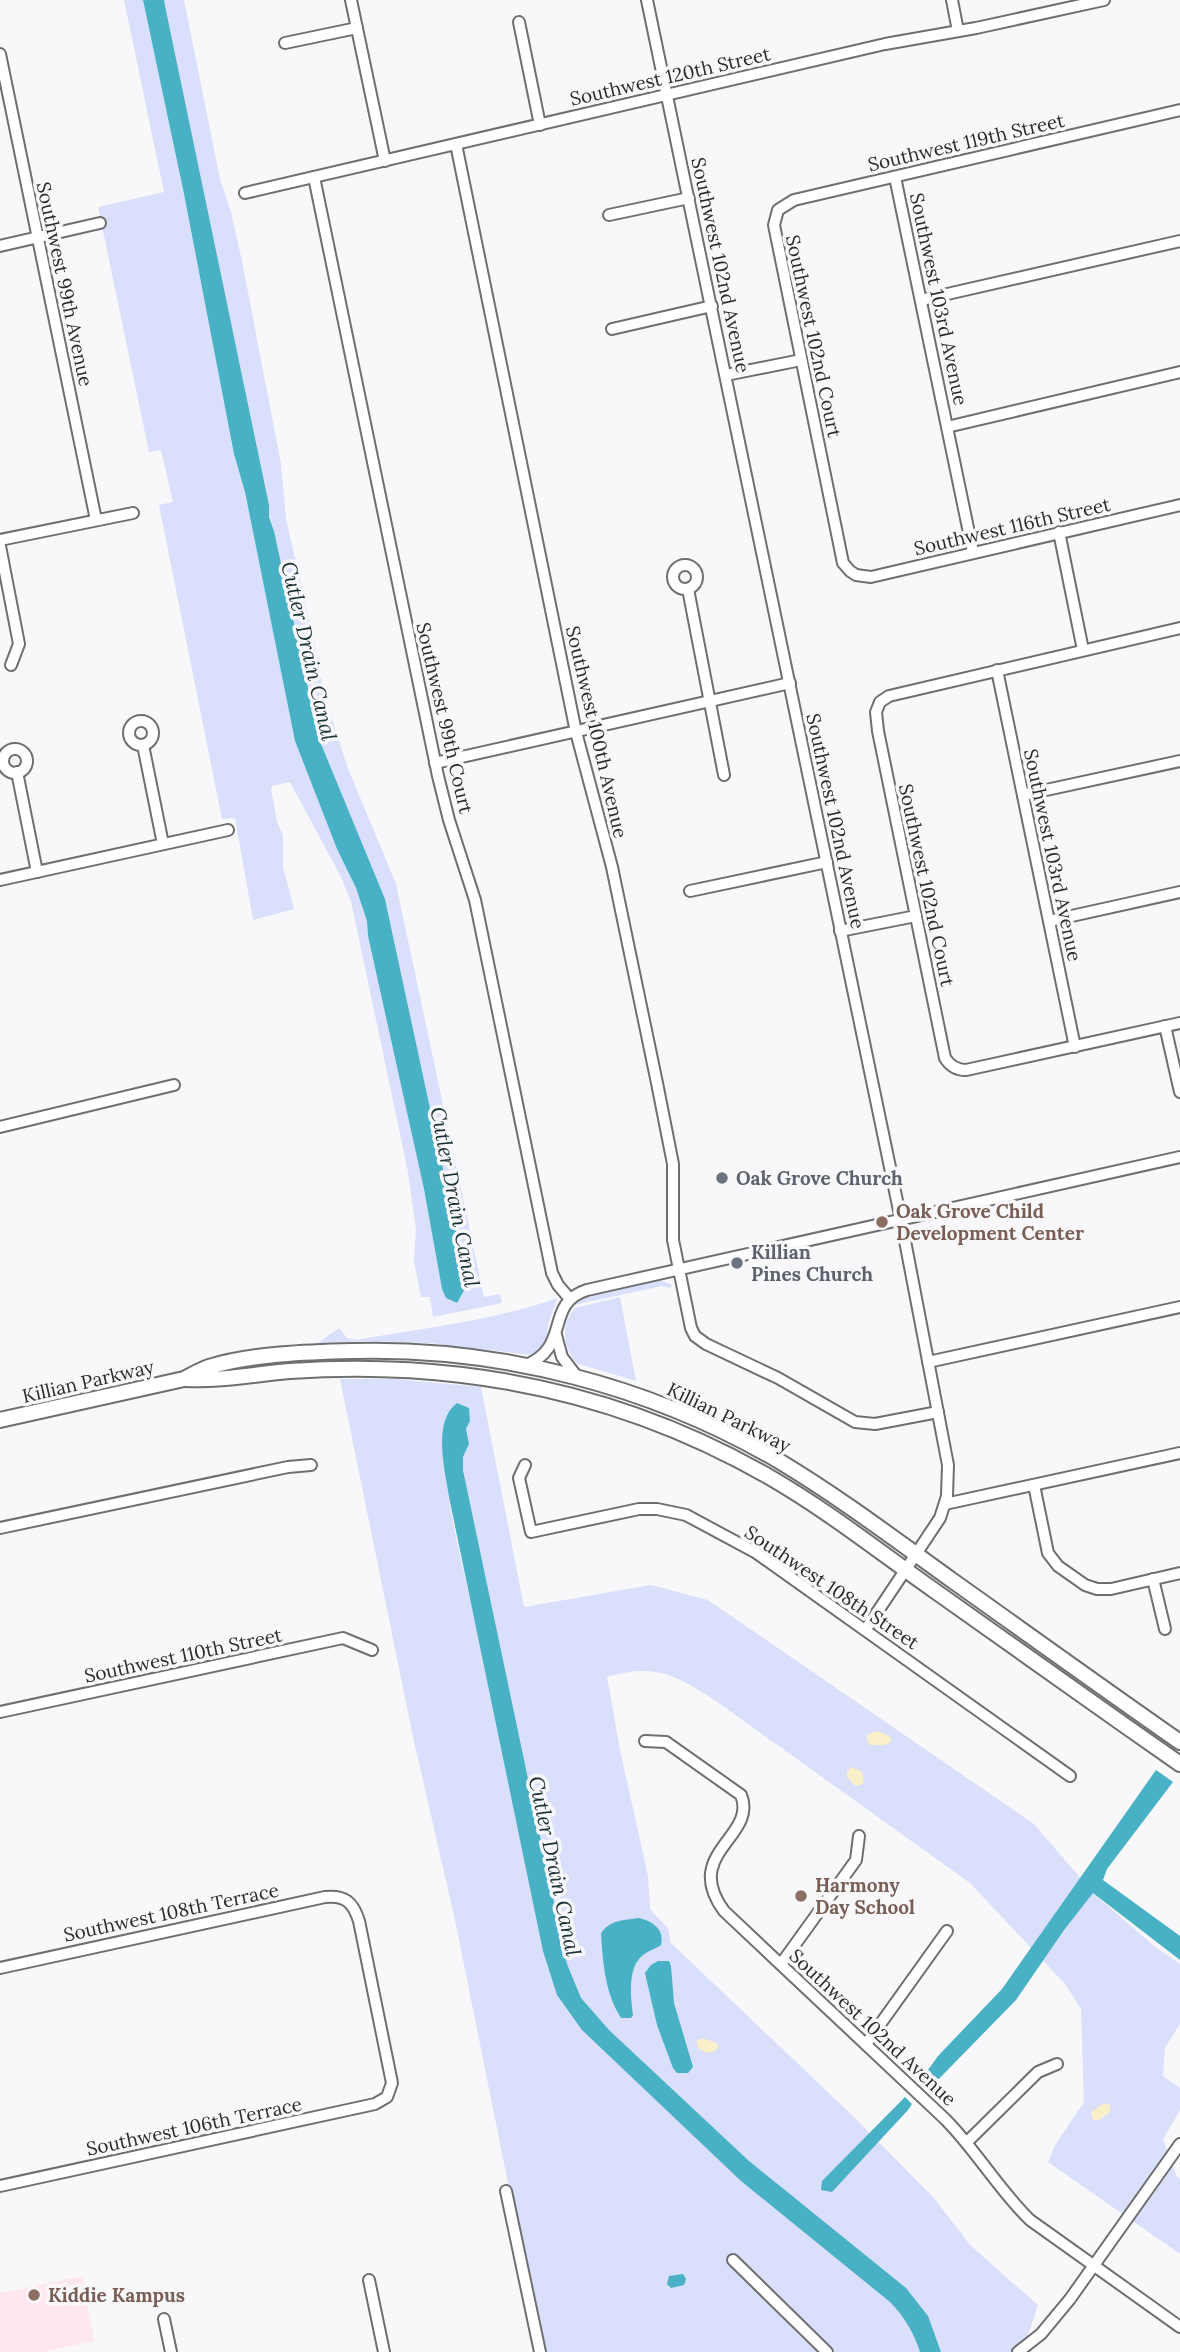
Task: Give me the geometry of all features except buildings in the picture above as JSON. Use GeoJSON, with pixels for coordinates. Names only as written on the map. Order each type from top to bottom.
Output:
{"type":"FeatureCollection","features":[{"type":"Feature","properties":{"kind":"main road","name":"Killian Parkway"},"geometry":{"type":"LineString","coordinates":[[0,1420],[184,1379],[208,1367],[239,1361],[340,1351],[426,1353],[524,1366],[579,1378],[667,1407],[761,1451],[814,1482],[1180,1742]]}},
{"type":"Feature","properties":{"kind":"main road","name":"Killian Parkway"},"geometry":{"type":"LineString","coordinates":[[184,1379],[211,1381],[307,1370],[395,1369],[477,1377],[567,1395],[655,1423],[740,1461],[818,1508],[1180,1764]]}},
{"type":"Feature","properties":{"kind":"street"},"geometry":{"type":"LineString","coordinates":[[351,0],[385,161]]}},
{"type":"Feature","properties":{"kind":"street","name":"Southwest 102nd Avenue"},"geometry":{"type":"LineString","coordinates":[[647,0],[901,1220],[947,1465],[946,1504],[940,1518],[866,1629]]}},
{"type":"Feature","properties":{"kind":"street"},"geometry":{"type":"LineString","coordinates":[[952,0],[958,31]]}},
{"type":"Feature","properties":{"kind":"street","name":"Southwest 120th Street"},"geometry":{"type":"LineString","coordinates":[[245,193],[897,42],[1104,0]]}},
{"type":"Feature","properties":{"kind":"street"},"geometry":{"type":"LineString","coordinates":[[519,22],[540,125]]}},
{"type":"Feature","properties":{"kind":"street"},"geometry":{"type":"LineString","coordinates":[[285,43],[357,28]]}},
{"type":"Feature","properties":{"kind":"street","name":"Southwest 99th Avenue"},"geometry":{"type":"LineString","coordinates":[[0,54],[5,105],[38,237],[96,520]]}},
{"type":"Feature","properties":{"kind":"street","name":"Southwest 119th Street"},"geometry":{"type":"LineString","coordinates":[[774,225],[778,210],[789,202],[1180,110]]}},
{"type":"Feature","properties":{"kind":"street","name":"Southwest 100th Avenue"},"geometry":{"type":"LineString","coordinates":[[456,144],[576,732],[612,867],[672,1156],[671,1223],[691,1328],[695,1336],[706,1344],[778,1378],[855,1422],[875,1424],[938,1412]]}},
{"type":"Feature","properties":{"kind":"street","name":"Southwest 99th Court"},"geometry":{"type":"LineString","coordinates":[[314,177],[442,796],[477,908],[552,1273],[570,1299]]}},
{"type":"Feature","properties":{"kind":"street","name":"Southwest 103rd Avenue"},"geometry":{"type":"LineString","coordinates":[[895,177],[973,552]]}},
{"type":"Feature","properties":{"kind":"street"},"geometry":{"type":"LineString","coordinates":[[609,215],[689,198]]}},
{"type":"Feature","properties":{"kind":"street"},"geometry":{"type":"LineString","coordinates":[[0,246],[100,223]]}},
{"type":"Feature","properties":{"kind":"street","name":"Southwest 102nd Court"},"geometry":{"type":"LineString","coordinates":[[774,225],[843,563],[853,573]]}},
{"type":"Feature","properties":{"kind":"street"},"geometry":{"type":"LineString","coordinates":[[921,300],[1180,241]]}},
{"type":"Feature","properties":{"kind":"street"},"geometry":{"type":"LineString","coordinates":[[612,329],[712,306]]}},
{"type":"Feature","properties":{"kind":"street"},"geometry":{"type":"LineString","coordinates":[[726,375],[801,360]]}},
{"type":"Feature","properties":{"kind":"street"},"geometry":{"type":"LineString","coordinates":[[947,427],[1180,372]]}},
{"type":"Feature","properties":{"kind":"street","name":"Southwest 116th Street"},"geometry":{"type":"LineString","coordinates":[[853,573],[871,577],[1180,505]]}},
{"type":"Feature","properties":{"kind":"street"},"geometry":{"type":"LineString","coordinates":[[0,540],[133,513]]}},
{"type":"Feature","properties":{"kind":"street"},"geometry":{"type":"LineString","coordinates":[[1059,532],[1083,650]]}},
{"type":"Feature","properties":{"kind":"street"},"geometry":{"type":"LineString","coordinates":[[0,546],[19,644],[11,665]]}},
{"type":"Feature","properties":{"kind":"street"},"geometry":{"type":"LineString","coordinates":[[688,589],[724,775]]}},
{"type":"Feature","properties":{"kind":"street"},"geometry":{"type":"LineString","coordinates":[[997,670],[1180,628]]}},
{"type":"Feature","properties":{"kind":"street","name":"Southwest 103rd Avenue"},"geometry":{"type":"LineString","coordinates":[[997,670],[1075,1047]]}},
{"type":"Feature","properties":{"kind":"street","name":"Southwest 102nd Court"},"geometry":{"type":"LineString","coordinates":[[997,670],[889,696],[877,706],[878,731],[916,916],[946,1058],[953,1066],[967,1070],[1075,1047]]}},
{"type":"Feature","properties":{"kind":"street"},"geometry":{"type":"LineString","coordinates":[[435,764],[790,684]]}},
{"type":"Feature","properties":{"kind":"street"},"geometry":{"type":"LineString","coordinates":[[143,745],[163,844]]}},
{"type":"Feature","properties":{"kind":"street"},"geometry":{"type":"LineString","coordinates":[[1023,795],[1180,761]]}},
{"type":"Feature","properties":{"kind":"street"},"geometry":{"type":"LineString","coordinates":[[17,772],[37,872]]}},
{"type":"Feature","properties":{"kind":"street"},"geometry":{"type":"LineString","coordinates":[[0,880],[228,830]]}},
{"type":"Feature","properties":{"kind":"street"},"geometry":{"type":"LineString","coordinates":[[690,891],[827,862]]}},
{"type":"Feature","properties":{"kind":"street"},"geometry":{"type":"LineString","coordinates":[[1049,921],[1180,892]]}},
{"type":"Feature","properties":{"kind":"street"},"geometry":{"type":"LineString","coordinates":[[840,931],[916,916]]}},
{"type":"Feature","properties":{"kind":"street"},"geometry":{"type":"LineString","coordinates":[[1075,1047],[1180,1023]]}},
{"type":"Feature","properties":{"kind":"street"},"geometry":{"type":"LineString","coordinates":[[1166,1026],[1180,1092]]}},
{"type":"Feature","properties":{"kind":"street"},"geometry":{"type":"LineString","coordinates":[[0,1127],[174,1085]]}},
{"type":"Feature","properties":{"kind":"street"},"geometry":{"type":"LineString","coordinates":[[524,1366],[544,1354],[556,1335],[561,1313],[570,1299],[587,1290],[1180,1157]]}},
{"type":"Feature","properties":{"kind":"street"},"geometry":{"type":"LineString","coordinates":[[929,1363],[1180,1307]]}},
{"type":"Feature","properties":{"kind":"street"},"geometry":{"type":"LineString","coordinates":[[556,1335],[562,1357],[579,1378]]}},
{"type":"Feature","properties":{"kind":"street"},"geometry":{"type":"LineString","coordinates":[[946,1504],[1180,1453]]}},
{"type":"Feature","properties":{"kind":"street"},"geometry":{"type":"LineString","coordinates":[[0,1528],[288,1467],[311,1465]]}},
{"type":"Feature","properties":{"kind":"street","name":"Southwest 108th Street"},"geometry":{"type":"LineString","coordinates":[[525,1465],[519,1478],[531,1532],[639,1510],[657,1509],[686,1515],[755,1552],[1070,1776]]}},
{"type":"Feature","properties":{"kind":"street"},"geometry":{"type":"LineString","coordinates":[[1034,1485],[1048,1553],[1058,1566],[1076,1580],[1102,1590],[1180,1573]]}},
{"type":"Feature","properties":{"kind":"street"},"geometry":{"type":"LineString","coordinates":[[1153,1579],[1165,1629]]}},
{"type":"Feature","properties":{"kind":"street","name":"Southwest 110th Street"},"geometry":{"type":"LineString","coordinates":[[0,1712],[343,1638],[372,1650]]}},
{"type":"Feature","properties":{"kind":"street","name":"Southwest 102nd Avenue"},"geometry":{"type":"LineString","coordinates":[[645,1741],[666,1742],[741,1795],[745,1808],[744,1816],[715,1857],[712,1869],[712,1885],[724,1911],[967,2142],[1020,2211],[1180,2327]]}},
{"type":"Feature","properties":{"kind":"street"},"geometry":{"type":"LineString","coordinates":[[780,1964],[856,1860],[859,1836]]}},
{"type":"Feature","properties":{"kind":"street","name":"Southwest 108th Terrace"},"geometry":{"type":"LineString","coordinates":[[0,1968],[339,1896],[349,1902],[359,1921],[391,2074],[391,2090]]}},
{"type":"Feature","properties":{"kind":"street"},"geometry":{"type":"LineString","coordinates":[[866,2044],[947,1931]]}},
{"type":"Feature","properties":{"kind":"street"},"geometry":{"type":"LineString","coordinates":[[967,2142],[1038,2071],[1057,2064]]}},
{"type":"Feature","properties":{"kind":"street","name":"Southwest 106th Terrace"},"geometry":{"type":"LineString","coordinates":[[0,2186],[354,2109],[384,2100],[391,2090]]}},
{"type":"Feature","properties":{"kind":"street"},"geometry":{"type":"LineString","coordinates":[[1018,2352],[1041,2334],[1056,2317],[1180,2144]]}},
{"type":"Feature","properties":{"kind":"street"},"geometry":{"type":"LineString","coordinates":[[506,2191],[540,2352]]}},
{"type":"Feature","properties":{"kind":"street"},"geometry":{"type":"LineString","coordinates":[[733,2260],[827,2352]]}},
{"type":"Feature","properties":{"kind":"street"},"geometry":{"type":"LineString","coordinates":[[369,2280],[384,2352]]}},
{"type":"Feature","properties":{"kind":"street"},"geometry":{"type":"LineString","coordinates":[[164,2319],[171,2352]]}},
{"type":"Feature","properties":{"kind":"shaded area"},"geometry":{"type":"Polygon","coordinates":[[[124,0],[143,0],[295,741],[367,921],[368,936],[424,1189],[442,1289],[446,1298],[457,1303],[467,1280],[385,899],[319,739],[269,516],[269,504],[163,2],[184,0],[220,179],[242,261],[281,464],[286,519],[324,695],[347,766],[396,884],[484,1297],[500,1294],[502,1303],[433,1317],[430,1297],[421,1297],[414,1261],[416,1230],[408,1172],[351,901],[290,782],[272,786],[271,789],[277,822],[283,835],[283,867],[294,909],[253,920],[235,818],[222,819],[159,505],[173,502],[161,450],[149,452],[98,207],[164,192],[124,0]]]}},
{"type":"Feature","properties":{"kind":"shaded area"},"geometry":{"type":"Polygon","coordinates":[[[658,1279],[672,1285],[670,1288],[662,1286],[574,1305],[602,1290],[658,1279]]]}},
{"type":"Feature","properties":{"kind":"shaded area"},"geometry":{"type":"Polygon","coordinates":[[[620,1297],[636,1381],[576,1363],[566,1343],[565,1328],[575,1308],[620,1297]]]}},
{"type":"Feature","properties":{"kind":"shaded area"},"geometry":{"type":"Polygon","coordinates":[[[557,1298],[544,1344],[530,1355],[431,1343],[318,1343],[339,1328],[347,1338],[357,1340],[508,1313],[557,1298]]]}},
{"type":"Feature","properties":{"kind":"shaded area"},"geometry":{"type":"Polygon","coordinates":[[[340,1379],[394,1379],[481,1387],[524,1607],[651,1585],[708,1600],[1034,1824],[1094,1894],[1153,1945],[1180,1964],[1180,2024],[1165,2048],[1163,2076],[1180,2088],[1180,2110],[1163,2139],[1177,2177],[1180,2178],[1180,2254],[1048,2162],[1055,2145],[1084,2102],[1081,2009],[1065,1984],[970,1883],[702,1692],[664,1674],[639,1671],[624,1673],[607,1677],[648,1876],[650,1909],[668,1928],[670,1942],[855,2118],[933,2197],[971,2246],[1038,2305],[1027,2338],[1032,2352],[542,2352],[455,1920],[413,1737],[340,1379]],[[457,1403],[448,1417],[444,1441],[450,1504],[474,1616],[493,1613],[463,1470],[463,1457],[469,1444],[466,1429],[470,1421],[468,1408],[457,1403]]]}},
{"type":"Feature","properties":{"kind":"shaded area"},"geometry":{"type":"Polygon","coordinates":[[[83,2276],[94,2341],[43,2352],[0,2352],[0,2293],[83,2276]]]}},
{"type":"Feature","properties":{"kind":"sand"},"geometry":{"type":"Polygon","coordinates":[[[877,1731],[890,1736],[891,1742],[870,1745],[867,1735],[877,1731]]]}},
{"type":"Feature","properties":{"kind":"sand"},"geometry":{"type":"Polygon","coordinates":[[[852,1767],[862,1772],[864,1782],[861,1785],[855,1786],[847,1777],[847,1771],[852,1767]]]}},
{"type":"Feature","properties":{"kind":"sand"},"geometry":{"type":"Polygon","coordinates":[[[702,2038],[717,2043],[716,2051],[707,2053],[699,2049],[696,2041],[702,2038]]]}},
{"type":"Feature","properties":{"kind":"sand"},"geometry":{"type":"Polygon","coordinates":[[[1104,2103],[1110,2105],[1110,2112],[1099,2120],[1093,2120],[1091,2112],[1104,2103]]]}},
{"type":"Feature","properties":{"kind":"water"},"geometry":{"type":"Polygon","coordinates":[[[143,0],[164,0],[269,505],[269,517],[319,739],[385,899],[467,1280],[457,1303],[446,1298],[442,1289],[424,1189],[368,936],[367,921],[295,741],[143,0]]]}},
{"type":"Feature","properties":{"kind":"water"},"geometry":{"type":"Polygon","coordinates":[[[457,1403],[469,1408],[470,1421],[466,1429],[469,1444],[463,1457],[463,1470],[567,1964],[581,1998],[609,2030],[749,2161],[906,2288],[928,2316],[941,2352],[920,2352],[908,2325],[890,2302],[741,2181],[582,2030],[557,1995],[543,1951],[449,1497],[442,1434],[449,1411],[457,1403]]]}},
{"type":"Feature","properties":{"kind":"water"},"geometry":{"type":"Polygon","coordinates":[[[1156,1770],[1173,1782],[1107,1869],[1103,1880],[1180,1936],[1180,1960],[1093,1893],[1016,2000],[929,2089],[920,2081],[938,2056],[1002,1989],[1156,1770]]]}},
{"type":"Feature","properties":{"kind":"water"},"geometry":{"type":"Polygon","coordinates":[[[639,1918],[657,1927],[662,1940],[661,1945],[637,1961],[631,1984],[633,2015],[631,2018],[621,2018],[608,1988],[601,1934],[612,1923],[639,1918]]]}},
{"type":"Feature","properties":{"kind":"water"},"geometry":{"type":"Polygon","coordinates":[[[658,1961],[669,1961],[671,1966],[674,2003],[693,2067],[688,2073],[677,2073],[673,2068],[657,2025],[645,1973],[658,1961]]]}},
{"type":"Feature","properties":{"kind":"water"},"geometry":{"type":"Polygon","coordinates":[[[905,2097],[912,2104],[908,2110],[832,2192],[821,2190],[822,2181],[905,2097]]]}},
{"type":"Feature","properties":{"kind":"water"},"geometry":{"type":"Polygon","coordinates":[[[683,2274],[686,2279],[684,2285],[671,2288],[667,2284],[669,2276],[683,2274]]]}},
{"type":"Feature","properties":{"kind":"place","name":"Oak Grove Church"},"geometry":{"type":"Point","coordinates":[722,1178]}},
{"type":"Feature","properties":{"kind":"place","name":"Oak Grove Child Development Center"},"geometry":{"type":"Point","coordinates":[882,1222]}},
{"type":"Feature","properties":{"kind":"place","name":"Killian Pines Church"},"geometry":{"type":"Point","coordinates":[737,1263]}},
{"type":"Feature","properties":{"kind":"place","name":"Harmony Day School"},"geometry":{"type":"Point","coordinates":[801,1896]}},
{"type":"Feature","properties":{"kind":"place","name":"Kiddie Kampus"},"geometry":{"type":"Point","coordinates":[34,2295]}},
{"type":"Feature","properties":{"kind":"water label","name":"Cutler Drain Canal"},"geometry":{"type":"Point","coordinates":[309,651]}},
{"type":"Feature","properties":{"kind":"water label","name":"Cutler Drain Canal"},"geometry":{"type":"Point","coordinates":[455,1197]}},
{"type":"Feature","properties":{"kind":"water label","name":"Cutler Drain Canal"},"geometry":{"type":"Point","coordinates":[555,1866]}}]}
